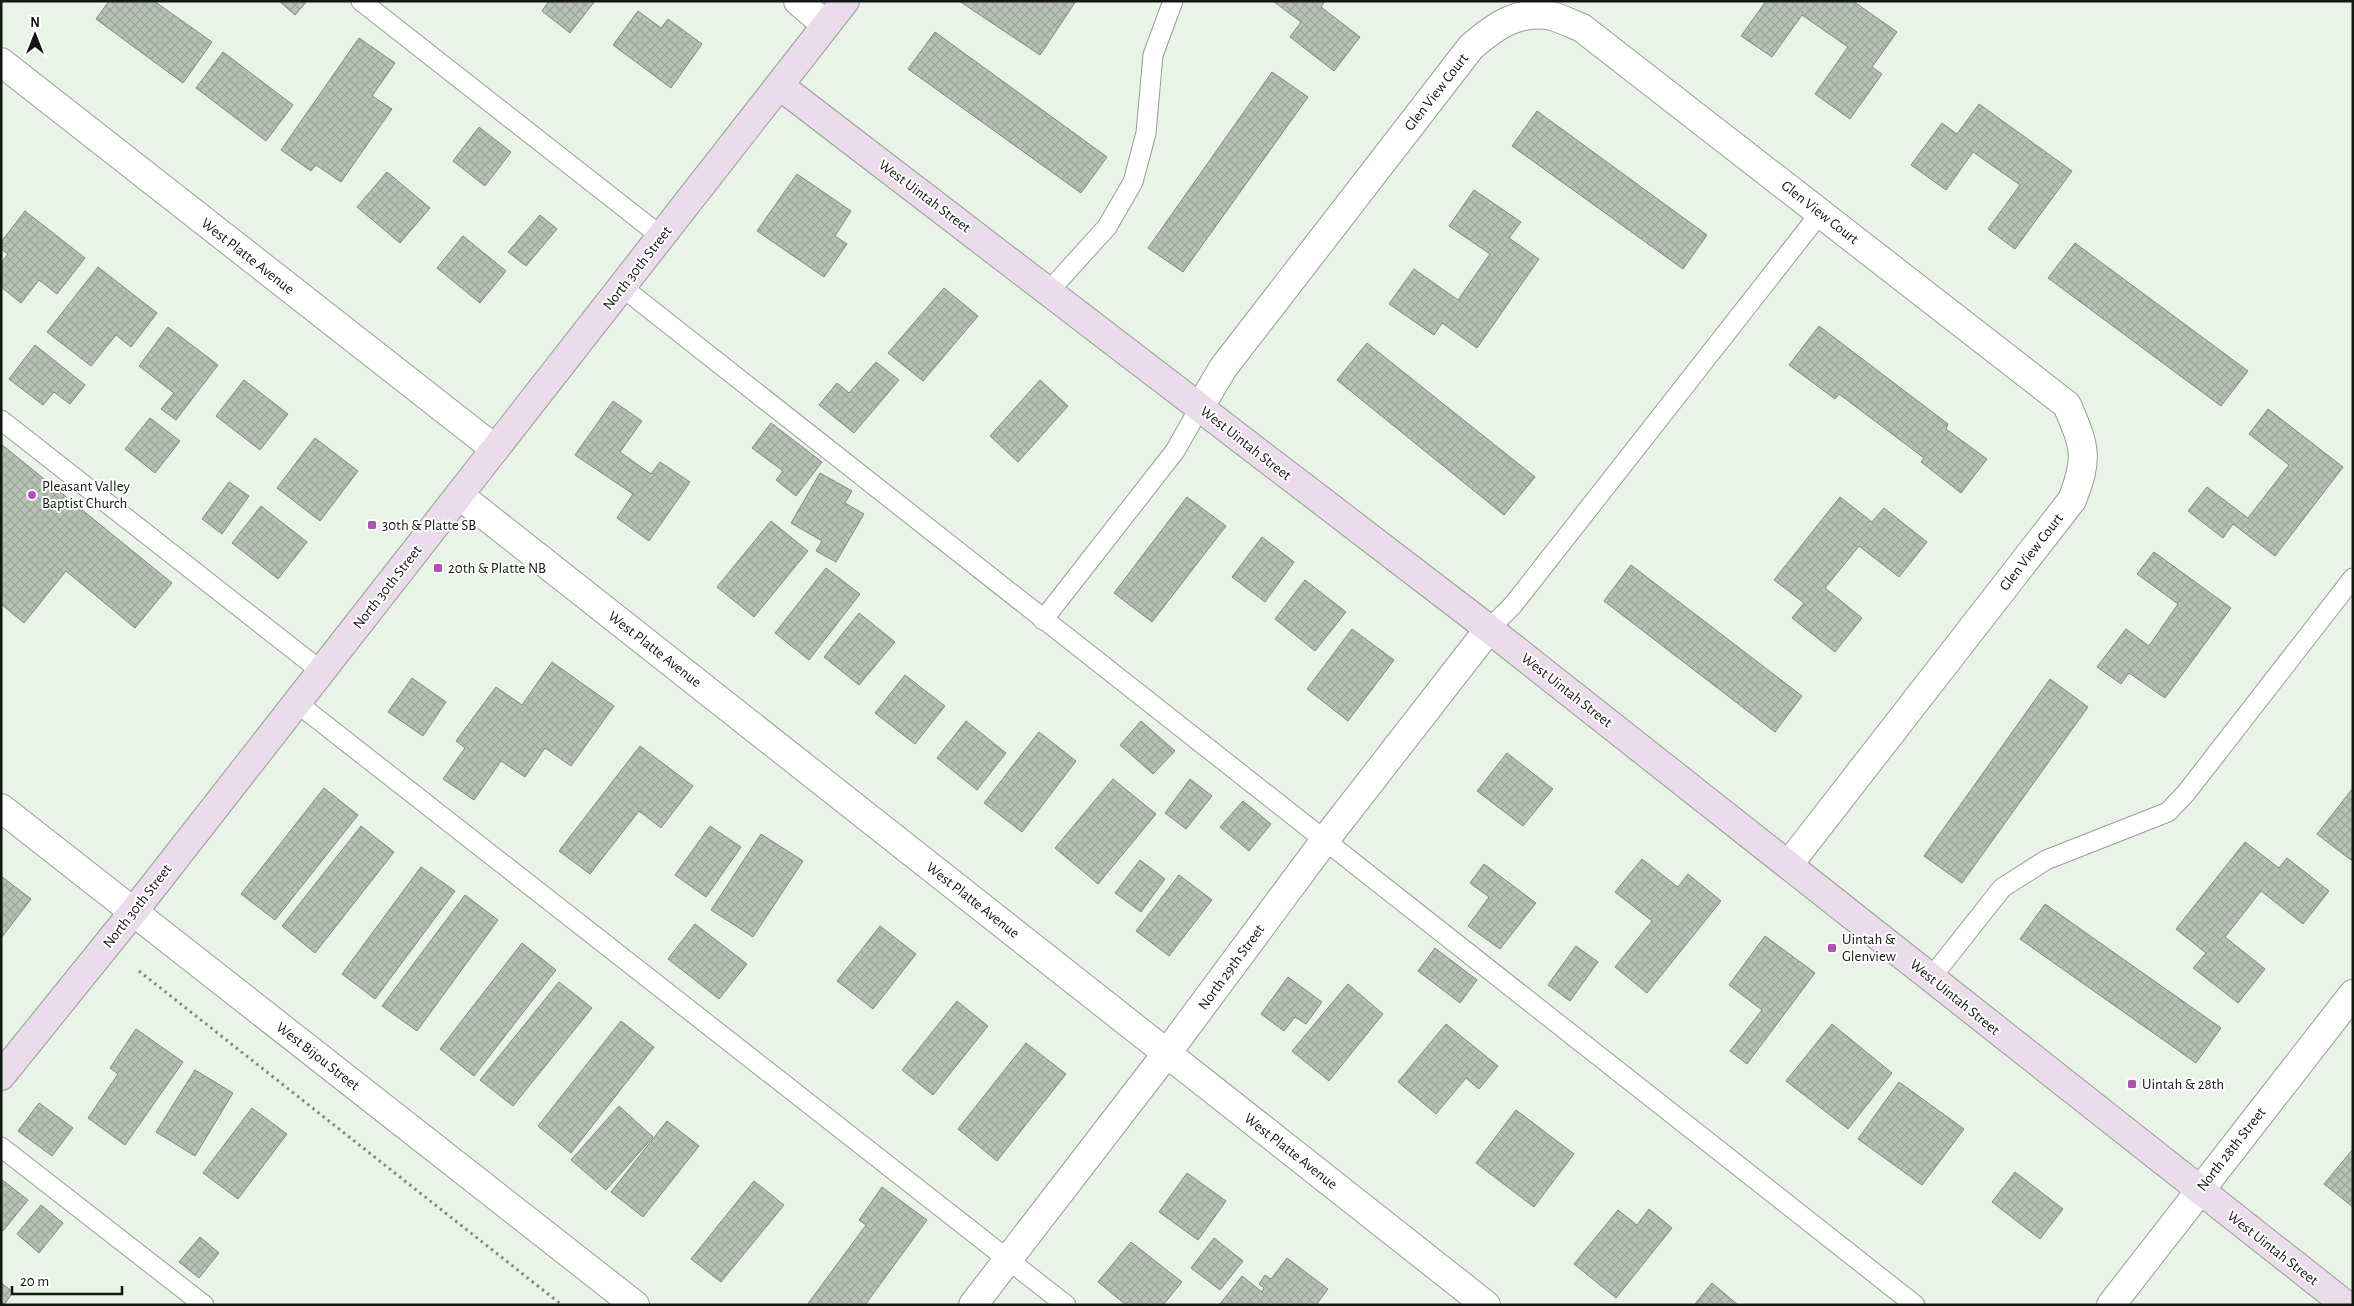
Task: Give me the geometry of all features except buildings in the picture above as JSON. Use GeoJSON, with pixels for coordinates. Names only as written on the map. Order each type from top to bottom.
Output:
{"type":"FeatureCollection","features":[{"type":"Feature","properties":{"kind":"main road","name":"North 30th Street"},"geometry":{"type":"LineString","coordinates":[[1,1076],[134,911],[845,1]]}},
{"type":"Feature","properties":{"kind":"main road","name":"West Uintah Street"},"geometry":{"type":"LineString","coordinates":[[780,86],[1489,629],[2346,1305]]}},
{"type":"Feature","properties":{"kind":"street"},"geometry":{"type":"LineString","coordinates":[[798,1],[826,25]]}},
{"type":"Feature","properties":{"kind":"street","name":"Glen View Court"},"geometry":{"type":"LineString","coordinates":[[1200,407],[1223,368],[1471,47],[1496,26],[1525,15],[1552,16],[1582,28],[1821,212],[2067,406],[2082,441],[2083,472],[2072,500],[1789,864]]}},
{"type":"Feature","properties":{"kind":"street","name":"West Platte Avenue"},"geometry":{"type":"LineString","coordinates":[[1,62],[495,449]]}},
{"type":"Feature","properties":{"kind":"street","name":"West Platte Avenue"},"geometry":{"type":"LineString","coordinates":[[459,495],[1486,1305]]}},
{"type":"Feature","properties":{"kind":"street","name":"North 29th Street"},"geometry":{"type":"LineString","coordinates":[[973,1305],[1167,1053],[1325,840],[1489,629]]}},
{"type":"Feature","properties":{"kind":"street","name":"West Bijou Street"},"geometry":{"type":"LineString","coordinates":[[1,808],[635,1305]]}},
{"type":"Feature","properties":{"kind":"street","name":"North 28th Street"},"geometry":{"type":"LineString","coordinates":[[2111,1305],[2198,1190],[2353,994]]}},
{"type":"Feature","properties":{"kind":"lane"},"geometry":{"type":"LineString","coordinates":[[361,1],[662,236]]}},
{"type":"Feature","properties":{"kind":"lane"},"geometry":{"type":"LineString","coordinates":[[1049,291],[1107,227],[1133,182],[1146,133],[1153,55],[1173,1]]}},
{"type":"Feature","properties":{"kind":"lane"},"geometry":{"type":"LineString","coordinates":[[1489,629],[1513,605],[1821,212]]}},
{"type":"Feature","properties":{"kind":"lane"},"geometry":{"type":"LineString","coordinates":[[622,287],[1915,1305]]}},
{"type":"Feature","properties":{"kind":"lane"},"geometry":{"type":"LineString","coordinates":[[1043,620],[1175,451],[1200,407]]}},
{"type":"Feature","properties":{"kind":"lane"},"geometry":{"type":"LineString","coordinates":[[1,420],[322,671]]}},
{"type":"Feature","properties":{"kind":"lane"},"geometry":{"type":"LineString","coordinates":[[1932,978],[2002,888],[2046,860],[2168,812],[2186,793],[2353,578]]}},
{"type":"Feature","properties":{"kind":"lane"},"geometry":{"type":"LineString","coordinates":[[297,703],[1066,1305]]}},
{"type":"Feature","properties":{"kind":"lane"},"geometry":{"type":"LineString","coordinates":[[1,1147],[204,1305]]}},
{"type":"Feature","properties":{"kind":"path"},"geometry":{"type":"LineString","coordinates":[[139,971],[562,1305]]}},
{"type":"Feature","properties":{"kind":"place","name":"Pleasant Valley Baptist Church"},"geometry":{"type":"Point","coordinates":[32,495]}},
{"type":"Feature","properties":{"kind":"place","name":"30th & Platte SB"},"geometry":{"type":"Point","coordinates":[372,525]}},
{"type":"Feature","properties":{"kind":"place","name":"20th & Platte NB"},"geometry":{"type":"Point","coordinates":[438,568]}},
{"type":"Feature","properties":{"kind":"place","name":"Uintah & Glenview"},"geometry":{"type":"Point","coordinates":[1832,948]}},
{"type":"Feature","properties":{"kind":"place","name":"Uintah & 28th"},"geometry":{"type":"Point","coordinates":[2132,1084]}}]}
